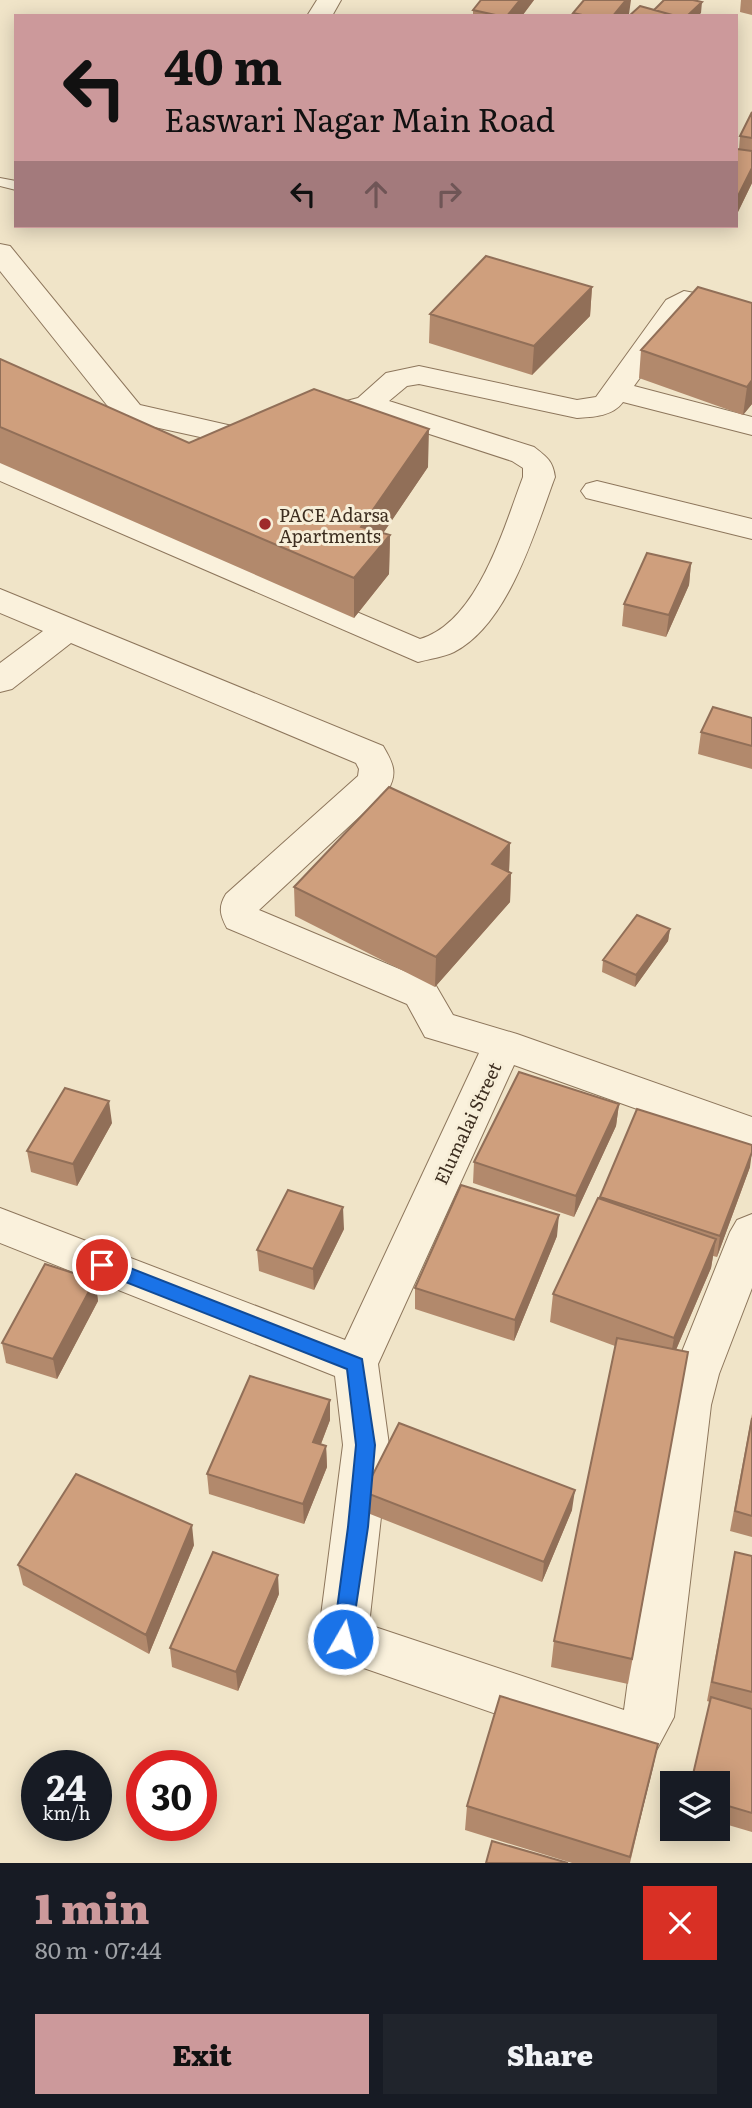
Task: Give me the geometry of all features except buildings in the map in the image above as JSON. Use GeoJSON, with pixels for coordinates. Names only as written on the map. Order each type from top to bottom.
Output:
{"type":"FeatureCollection","features":[{"type":"Feature","properties":{"kind":"street"},"geometry":{"type":"LineString","coordinates":[[0,252],[129,412],[241,437],[369,404],[392,380],[404,375],[419,375],[577,409],[593,408],[607,402],[676,306],[684,300],[752,313]]}},
{"type":"Feature","properties":{"kind":"street"},"geometry":{"type":"LineString","coordinates":[[615,390],[752,426]]}},
{"type":"Feature","properties":{"kind":"street"},"geometry":{"type":"LineString","coordinates":[[0,469],[418,652],[436,650],[454,639],[495,588],[539,477],[538,464],[523,454],[369,404]]}},
{"type":"Feature","properties":{"kind":"street"},"geometry":{"type":"LineString","coordinates":[[597,491],[752,528]]}},
{"type":"Feature","properties":{"kind":"street"},"geometry":{"type":"LineString","coordinates":[[0,600],[370,755],[377,769],[376,781],[239,904],[241,918],[421,994],[439,1026],[503,1045]]}},
{"type":"Feature","properties":{"kind":"street"},"geometry":{"type":"LineString","coordinates":[[0,681],[68,628]]}},
{"type":"Feature","properties":{"kind":"street","name":"Elumalai Street"},"geometry":{"type":"LineString","coordinates":[[356,1364],[503,1045],[752,1135]]}},
{"type":"Feature","properties":{"kind":"street"},"geometry":{"type":"LineString","coordinates":[[0,1225],[356,1364],[366,1445],[343,1639],[626,1735],[639,1732],[649,1717],[688,1405],[696,1374],[752,1233]]}},
{"type":"Feature","properties":{"kind":"place","name":"PACE Adarsa Apartments"},"geometry":{"type":"Point","coordinates":[265,524]}},
{"type":"Feature","properties":{"kind":"route"},"geometry":{"type":"LineString","coordinates":[[102,1265],[356,1364],[366,1445],[343,1639]]}}]}
